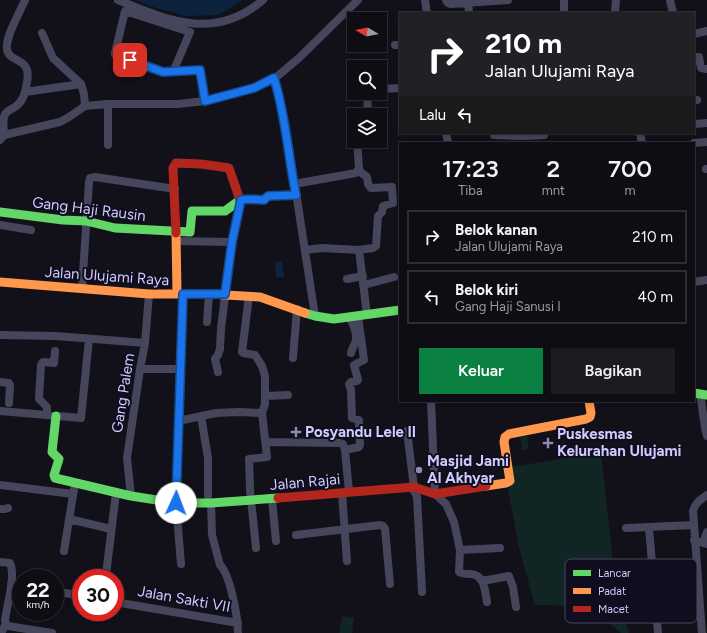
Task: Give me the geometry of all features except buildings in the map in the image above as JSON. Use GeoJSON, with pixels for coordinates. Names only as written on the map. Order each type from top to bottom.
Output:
{"type":"FeatureCollection","features":[{"type":"Feature","properties":{"kind":"street"},"geometry":{"type":"LineString","coordinates":[[25,0],[9,37],[7,51],[11,56],[23,62],[27,69],[28,81],[21,102],[6,113],[2,138],[60,122],[69,118],[85,106],[108,104],[178,104],[205,101],[254,88],[274,78],[299,58],[358,0]]}},
{"type":"Feature","properties":{"kind":"street"},"geometry":{"type":"LineString","coordinates":[[118,0],[168,19],[191,24],[215,24],[231,20],[255,8],[263,0]]}},
{"type":"Feature","properties":{"kind":"street"},"geometry":{"type":"LineString","coordinates":[[425,0],[427,12]]}},
{"type":"Feature","properties":{"kind":"street"},"geometry":{"type":"LineString","coordinates":[[446,0],[450,4],[508,0]]}},
{"type":"Feature","properties":{"kind":"street"},"geometry":{"type":"LineString","coordinates":[[564,0],[564,12]]}},
{"type":"Feature","properties":{"kind":"street"},"geometry":{"type":"LineString","coordinates":[[615,12],[616,0]]}},
{"type":"Feature","properties":{"kind":"street"},"geometry":{"type":"LineString","coordinates":[[670,0],[673,12]]}},
{"type":"Feature","properties":{"kind":"street"},"geometry":{"type":"LineString","coordinates":[[468,2],[469,12]]}},
{"type":"Feature","properties":{"kind":"street"},"geometry":{"type":"LineString","coordinates":[[173,72],[190,32],[125,11],[115,53],[116,55],[163,72],[173,72],[200,71],[205,101]]}},
{"type":"Feature","properties":{"kind":"street"},"geometry":{"type":"LineString","coordinates":[[695,34],[707,31]]}},
{"type":"Feature","properties":{"kind":"street"},"geometry":{"type":"LineString","coordinates":[[42,33],[53,58],[81,84],[85,106]]}},
{"type":"Feature","properties":{"kind":"street"},"geometry":{"type":"LineString","coordinates":[[695,57],[698,57],[701,68],[707,69]]}},
{"type":"Feature","properties":{"kind":"street"},"geometry":{"type":"LineString","coordinates":[[274,78],[280,95],[287,134],[315,316]]}},
{"type":"Feature","properties":{"kind":"street"},"geometry":{"type":"LineString","coordinates":[[25,92],[81,84]]}},
{"type":"Feature","properties":{"kind":"street"},"geometry":{"type":"LineString","coordinates":[[387,89],[399,88]]}},
{"type":"Feature","properties":{"kind":"street"},"geometry":{"type":"LineString","coordinates":[[108,104],[108,145]]}},
{"type":"Feature","properties":{"kind":"street"},"geometry":{"type":"LineString","coordinates":[[695,124],[707,123]]}},
{"type":"Feature","properties":{"kind":"street"},"geometry":{"type":"LineString","coordinates":[[494,134],[544,137]]}},
{"type":"Feature","properties":{"kind":"street"},"geometry":{"type":"LineString","coordinates":[[695,143],[707,142]]}},
{"type":"Feature","properties":{"kind":"street"},"geometry":{"type":"LineString","coordinates":[[357,148],[358,170]]}},
{"type":"Feature","properties":{"kind":"street"},"geometry":{"type":"LineString","coordinates":[[181,564],[176,503],[180,369],[180,294],[175,236],[174,165],[176,163],[201,164],[229,168],[241,200],[232,242],[221,328],[220,348],[215,359],[218,372]]}},
{"type":"Feature","properties":{"kind":"street"},"geometry":{"type":"LineString","coordinates":[[294,184],[354,173],[358,170]]}},
{"type":"Feature","properties":{"kind":"street"},"geometry":{"type":"LineString","coordinates":[[305,250],[322,248],[359,250],[373,248],[376,246],[378,216],[382,212],[382,206],[393,203],[396,187],[371,188],[368,184],[367,177],[358,170]]}},
{"type":"Feature","properties":{"kind":"street"},"geometry":{"type":"LineString","coordinates":[[82,289],[88,182],[90,178],[95,177],[175,189]]}},
{"type":"Feature","properties":{"kind":"street"},"geometry":{"type":"LineString","coordinates":[[241,200],[248,198],[264,200],[268,196],[296,195]]}},
{"type":"Feature","properties":{"kind":"street","name":"Gang Haji Rausin"},"geometry":{"type":"LineString","coordinates":[[0,212],[86,222],[115,228],[175,236],[190,232],[192,211],[225,211],[241,200]]}},
{"type":"Feature","properties":{"kind":"street"},"geometry":{"type":"LineString","coordinates":[[0,225],[32,230]]}},
{"type":"Feature","properties":{"kind":"street"},"geometry":{"type":"LineString","coordinates":[[175,236],[232,242]]}},
{"type":"Feature","properties":{"kind":"street"},"geometry":{"type":"LineString","coordinates":[[359,250],[367,314]]}},
{"type":"Feature","properties":{"kind":"street"},"geometry":{"type":"LineString","coordinates":[[347,279],[363,276]]}},
{"type":"Feature","properties":{"kind":"street"},"geometry":{"type":"LineString","coordinates":[[364,285],[394,277]]}},
{"type":"Feature","properties":{"kind":"street"},"geometry":{"type":"LineString","coordinates":[[695,282],[707,280]]}},
{"type":"Feature","properties":{"kind":"street","name":"Jalan Ulujami Raya"},"geometry":{"type":"LineString","coordinates":[[0,282],[149,294],[225,294],[260,297],[315,316],[334,319],[399,310]]}},
{"type":"Feature","properties":{"kind":"street","name":"Gang Palem"},"geometry":{"type":"LineString","coordinates":[[131,496],[127,458],[145,343],[149,294]]}},
{"type":"Feature","properties":{"kind":"street"},"geometry":{"type":"LineString","coordinates":[[207,322],[209,294]]}},
{"type":"Feature","properties":{"kind":"street"},"geometry":{"type":"LineString","coordinates":[[249,296],[242,352],[255,355],[266,376],[265,404],[262,413],[266,442],[266,458],[249,459],[251,500],[256,548]]}},
{"type":"Feature","properties":{"kind":"street"},"geometry":{"type":"LineString","coordinates":[[293,358],[297,309]]}},
{"type":"Feature","properties":{"kind":"street"},"geometry":{"type":"LineString","coordinates":[[351,353],[356,340],[353,317]]}},
{"type":"Feature","properties":{"kind":"street"},"geometry":{"type":"LineString","coordinates":[[345,450],[360,446],[359,420],[352,418],[352,398],[349,384],[358,380],[354,365],[364,360],[353,317]]}},
{"type":"Feature","properties":{"kind":"street"},"geometry":{"type":"LineString","coordinates":[[0,335],[56,336],[145,343]]}},
{"type":"Feature","properties":{"kind":"street"},"geometry":{"type":"LineString","coordinates":[[0,411],[81,418],[89,339]]}},
{"type":"Feature","properties":{"kind":"street"},"geometry":{"type":"LineString","coordinates":[[51,416],[47,407],[39,399],[41,365],[43,362],[54,363],[55,351]]}},
{"type":"Feature","properties":{"kind":"street"},"geometry":{"type":"LineString","coordinates":[[140,369],[180,369]]}},
{"type":"Feature","properties":{"kind":"street"},"geometry":{"type":"LineString","coordinates":[[0,382],[10,385],[9,403]]}},
{"type":"Feature","properties":{"kind":"street"},"geometry":{"type":"LineString","coordinates":[[700,394],[702,405],[701,410],[707,436]]}},
{"type":"Feature","properties":{"kind":"street"},"geometry":{"type":"LineString","coordinates":[[265,396],[288,396]]}},
{"type":"Feature","properties":{"kind":"street"},"geometry":{"type":"LineString","coordinates":[[431,402],[435,494],[446,504],[458,533],[460,550],[459,572],[462,574],[475,574],[482,581],[487,602]]}},
{"type":"Feature","properties":{"kind":"street"},"geometry":{"type":"LineString","coordinates":[[435,494],[506,483],[510,481],[504,442],[505,437],[509,434],[586,419],[590,417],[591,413],[589,402]]}},
{"type":"Feature","properties":{"kind":"street"},"geometry":{"type":"LineString","coordinates":[[702,405],[707,412]]}},
{"type":"Feature","properties":{"kind":"street"},"geometry":{"type":"LineString","coordinates":[[178,421],[216,413],[262,413]]}},
{"type":"Feature","properties":{"kind":"street","name":"Jalan Rajai"},"geometry":{"type":"LineString","coordinates":[[51,416],[52,452],[59,459],[54,477],[75,484],[116,493],[176,503],[209,499],[272,499],[413,488],[435,494]]}},
{"type":"Feature","properties":{"kind":"street"},"geometry":{"type":"LineString","coordinates":[[201,416],[208,458],[212,535],[216,553],[226,574],[238,623]]}},
{"type":"Feature","properties":{"kind":"street"},"geometry":{"type":"LineString","coordinates":[[407,431],[413,488],[417,496],[422,592]]}},
{"type":"Feature","properties":{"kind":"street"},"geometry":{"type":"LineString","coordinates":[[266,442],[340,442],[343,444],[345,450],[345,529],[347,561]]}},
{"type":"Feature","properties":{"kind":"street"},"geometry":{"type":"LineString","coordinates":[[64,551],[75,484]]}},
{"type":"Feature","properties":{"kind":"street"},"geometry":{"type":"LineString","coordinates":[[0,485],[73,494]]}},
{"type":"Feature","properties":{"kind":"street"},"geometry":{"type":"LineString","coordinates":[[107,569],[116,493]]}},
{"type":"Feature","properties":{"kind":"street"},"geometry":{"type":"LineString","coordinates":[[696,559],[693,511],[694,506],[707,495]]}},
{"type":"Feature","properties":{"kind":"street"},"geometry":{"type":"LineString","coordinates":[[272,499],[276,541]]}},
{"type":"Feature","properties":{"kind":"street"},"geometry":{"type":"LineString","coordinates":[[69,519],[111,529]]}},
{"type":"Feature","properties":{"kind":"street"},"geometry":{"type":"LineString","coordinates":[[296,535],[380,525],[384,526],[390,584]]}},
{"type":"Feature","properties":{"kind":"street"},"geometry":{"type":"LineString","coordinates":[[626,528],[694,525]]}},
{"type":"Feature","properties":{"kind":"street"},"geometry":{"type":"LineString","coordinates":[[649,528],[652,559]]}},
{"type":"Feature","properties":{"kind":"street"},"geometry":{"type":"LineString","coordinates":[[694,540],[705,544],[707,532]]}},
{"type":"Feature","properties":{"kind":"street"},"geometry":{"type":"LineString","coordinates":[[460,550],[500,548]]}},
{"type":"Feature","properties":{"kind":"street"},"geometry":{"type":"LineString","coordinates":[[0,562],[10,563],[12,567],[11,584],[5,620],[6,624],[0,633]]}},
{"type":"Feature","properties":{"kind":"street"},"geometry":{"type":"LineString","coordinates":[[697,574],[704,616],[702,633]]}},
{"type":"Feature","properties":{"kind":"street"},"geometry":{"type":"LineString","coordinates":[[482,581],[509,576],[512,581],[516,607]]}},
{"type":"Feature","properties":{"kind":"street","name":"Jalan Sakti VII"},"geometry":{"type":"LineString","coordinates":[[124,604],[238,623],[238,633]]}},
{"type":"Feature","properties":{"kind":"street"},"geometry":{"type":"LineString","coordinates":[[657,623],[658,633]]}},
{"type":"Feature","properties":{"kind":"street"},"geometry":{"type":"LineString","coordinates":[[6,624],[8,626],[52,633]]}},
{"type":"Feature","properties":{"kind":"green space"},"geometry":{"type":"Polygon","coordinates":[[[527,436],[529,449],[522,450],[520,437],[527,436]]]}},
{"type":"Feature","properties":{"kind":"green space"},"geometry":{"type":"Polygon","coordinates":[[[601,452],[613,559],[565,559],[565,606],[535,605],[519,548],[508,489],[512,482],[512,467],[601,452]]]}},
{"type":"Feature","properties":{"kind":"green space"},"geometry":{"type":"Polygon","coordinates":[[[342,616],[354,618],[352,633],[339,633],[342,616]]]}},
{"type":"Feature","properties":{"kind":"green space"},"geometry":{"type":"Polygon","coordinates":[[[609,623],[625,623],[629,633],[621,633],[609,623]]]}},
{"type":"Feature","properties":{"kind":"water"},"geometry":{"type":"Polygon","coordinates":[[[135,0],[243,0],[218,15],[186,16],[153,7],[135,0]]]}},
{"type":"Feature","properties":{"kind":"water"},"geometry":{"type":"Polygon","coordinates":[[[282,261],[284,277],[276,277],[275,262],[282,261]]]}},
{"type":"Feature","properties":{"kind":"traffic: fast"},"geometry":{"type":"LineString","coordinates":[[0,212],[63,220],[86,221],[115,228],[190,232],[192,211],[225,211],[240,200]]}},
{"type":"Feature","properties":{"kind":"traffic: fast"},"geometry":{"type":"LineString","coordinates":[[305,313],[334,319],[399,310]]}},
{"type":"Feature","properties":{"kind":"traffic: fast"},"geometry":{"type":"LineString","coordinates":[[695,393],[707,395]]}},
{"type":"Feature","properties":{"kind":"traffic: fast"},"geometry":{"type":"LineString","coordinates":[[56,416],[52,452],[59,459],[54,475],[55,478],[131,496],[176,503],[211,503],[278,498]]}},
{"type":"Feature","properties":{"kind":"traffic: slow"},"geometry":{"type":"LineString","coordinates":[[176,233],[177,294]]}},
{"type":"Feature","properties":{"kind":"traffic: slow"},"geometry":{"type":"LineString","coordinates":[[0,282],[149,294],[209,294],[260,297],[305,313]]}},
{"type":"Feature","properties":{"kind":"traffic: slow"},"geometry":{"type":"LineString","coordinates":[[486,486],[510,481],[504,442],[505,437],[509,434],[586,419],[590,417],[591,413],[589,402]]}},
{"type":"Feature","properties":{"kind":"traffic: jam"},"geometry":{"type":"LineString","coordinates":[[176,233],[173,168],[176,163],[201,164],[229,168],[240,200]]}},
{"type":"Feature","properties":{"kind":"traffic: jam"},"geometry":{"type":"LineString","coordinates":[[278,498],[414,487],[435,494],[486,486]]}},
{"type":"Feature","properties":{"kind":"place","name":"Posyandu Lele II"},"geometry":{"type":"Point","coordinates":[296,432]}},
{"type":"Feature","properties":{"kind":"place","name":"Puskesmas Kelurahan Ulujami"},"geometry":{"type":"Point","coordinates":[548,443]}},
{"type":"Feature","properties":{"kind":"place","name":"Masjid Jami Al Akhyar"},"geometry":{"type":"Point","coordinates":[419,470]}},
{"type":"Feature","properties":{"kind":"route"},"geometry":{"type":"LineString","coordinates":[[130,60],[163,72],[200,70],[205,101],[254,88],[274,78],[280,95],[296,195],[268,196],[264,200],[248,198],[241,200],[232,242],[225,294],[183,294],[176,503]]}}]}
